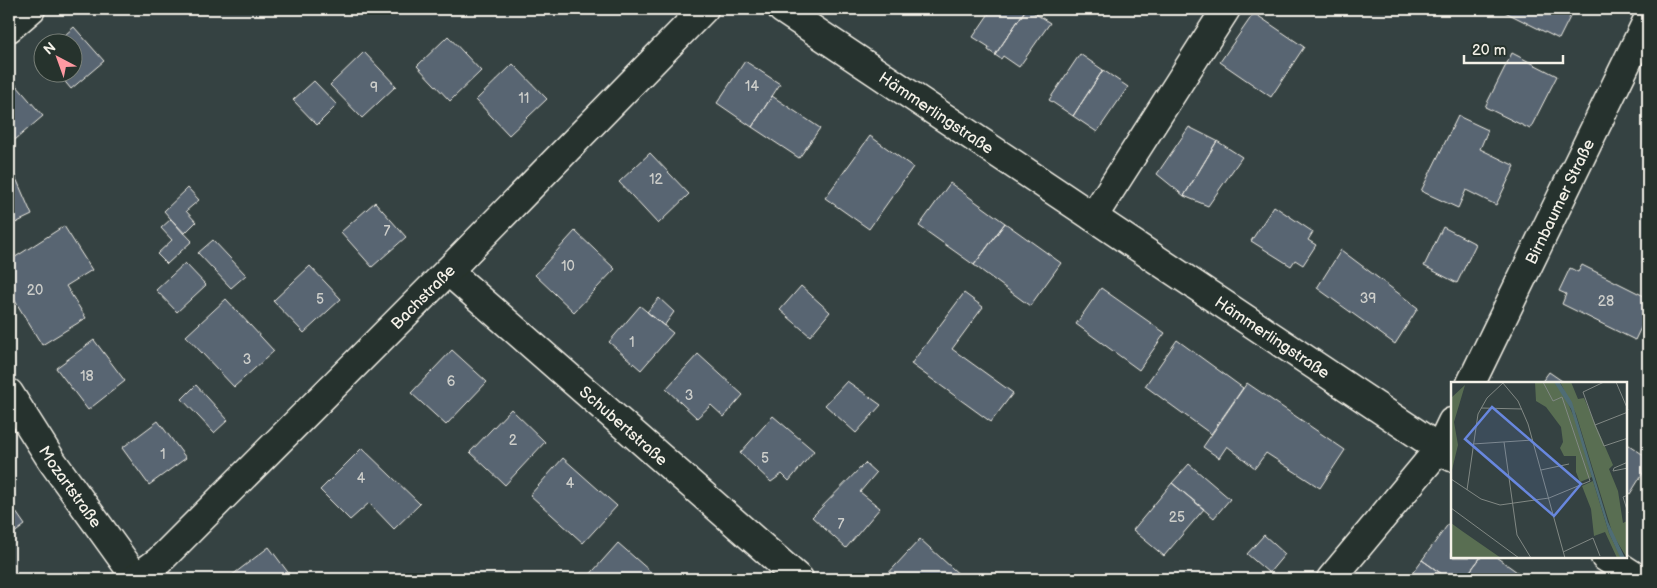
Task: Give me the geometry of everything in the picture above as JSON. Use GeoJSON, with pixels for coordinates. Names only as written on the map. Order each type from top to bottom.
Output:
{"type":"FeatureCollection","features":[{"type":"Feature","properties":{"kind":"street"},"geometry":{"type":"LineString","coordinates":[[9,28],[31,9]]}},
{"type":"Feature","properties":{"kind":"street","name":"Bachstraße"},"geometry":{"type":"LineString","coordinates":[[137,578],[159,561],[448,271],[704,9]]}},
{"type":"Feature","properties":{"kind":"street","name":"Hämmerlingstraße"},"geometry":{"type":"LineString","coordinates":[[782,9],[1446,453]]}},
{"type":"Feature","properties":{"kind":"street"},"geometry":{"type":"LineString","coordinates":[[1093,217],[1226,9]]}},
{"type":"Feature","properties":{"kind":"street","name":"Birnbaumer Straße"},"geometry":{"type":"LineString","coordinates":[[1471,382],[1648,19]]}},
{"type":"Feature","properties":{"kind":"street","name":"Schubertstraße"},"geometry":{"type":"LineString","coordinates":[[448,271],[799,579]]}},
{"type":"Feature","properties":{"kind":"street","name":"Mozartstraße"},"geometry":{"type":"LineString","coordinates":[[9,393],[52,462],[137,578]]}},
{"type":"Feature","properties":{"kind":"street"},"geometry":{"type":"LineString","coordinates":[[1331,579],[1446,453],[1451,427]]}},
{"type":"Feature","properties":{"kind":"street"},"geometry":{"type":"LineString","coordinates":[[1607,558],[1640,579]]}},
{"type":"Feature","properties":{"kind":"building"},"geometry":{"type":"Polygon","coordinates":[[[992,9],[1026,9],[995,55],[988,50],[989,47],[973,37],[992,9]]]}},
{"type":"Feature","properties":{"kind":"building"},"geometry":{"type":"Polygon","coordinates":[[[1026,9],[1050,23],[1019,67],[1003,56],[1001,59],[995,55],[1026,9]]]}},
{"type":"Feature","properties":{"kind":"building"},"geometry":{"type":"Polygon","coordinates":[[[1507,9],[1574,9],[1559,39],[1505,12],[1507,9]]]}},
{"type":"Feature","properties":{"kind":"building"},"geometry":{"type":"Polygon","coordinates":[[[1254,13],[1304,47],[1271,97],[1220,62],[1254,13]]]}},
{"type":"Feature","properties":{"kind":"building"},"geometry":{"type":"Polygon","coordinates":[[[74,27],[78,32],[68,32],[74,27]]]}},
{"type":"Feature","properties":{"kind":"building"},"geometry":{"type":"Polygon","coordinates":[[[82,36],[104,61],[82,80],[82,36]]]}},
{"type":"Feature","properties":{"kind":"building"},"geometry":{"type":"Polygon","coordinates":[[[448,36],[481,71],[450,101],[417,66],[448,36]]]}},
{"type":"Feature","properties":{"kind":"building"},"geometry":{"type":"Polygon","coordinates":[[[364,52],[396,86],[362,118],[330,85],[364,52]]]}},
{"type":"Feature","properties":{"kind":"building"},"geometry":{"type":"Polygon","coordinates":[[[1512,53],[1557,76],[1530,129],[1485,107],[1512,53]]]}},
{"type":"Feature","properties":{"kind":"building"},"geometry":{"type":"Polygon","coordinates":[[[1080,54],[1103,70],[1073,116],[1049,100],[1080,54]]]}},
{"type":"Feature","properties":{"kind":"building"},"geometry":{"type":"Polygon","coordinates":[[[745,61],[780,84],[752,127],[717,103],[745,61]]]}},
{"type":"Feature","properties":{"kind":"building"},"geometry":{"type":"Polygon","coordinates":[[[513,64],[547,99],[509,135],[476,100],[513,64]]]}},
{"type":"Feature","properties":{"kind":"building"},"geometry":{"type":"Polygon","coordinates":[[[1103,70],[1128,87],[1097,132],[1073,116],[1103,70]]]}},
{"type":"Feature","properties":{"kind":"building"},"geometry":{"type":"Polygon","coordinates":[[[9,79],[43,116],[9,145],[9,79]]]}},
{"type":"Feature","properties":{"kind":"building"},"geometry":{"type":"Polygon","coordinates":[[[314,81],[337,105],[317,125],[293,100],[314,81]]]}},
{"type":"Feature","properties":{"kind":"building"},"geometry":{"type":"Polygon","coordinates":[[[65,82],[79,82],[71,89],[65,82]]]}},
{"type":"Feature","properties":{"kind":"building"},"geometry":{"type":"Polygon","coordinates":[[[772,96],[820,128],[799,158],[752,127],[772,96]]]}},
{"type":"Feature","properties":{"kind":"building"},"geometry":{"type":"Polygon","coordinates":[[[1458,116],[1488,130],[1480,149],[1515,166],[1496,205],[1466,190],[1458,208],[1421,191],[1458,116]]]}},
{"type":"Feature","properties":{"kind":"building"},"geometry":{"type":"Polygon","coordinates":[[[1189,127],[1217,141],[1184,196],[1157,174],[1189,127]]]}},
{"type":"Feature","properties":{"kind":"building"},"geometry":{"type":"Polygon","coordinates":[[[870,136],[913,167],[869,229],[825,198],[870,136]]]}},
{"type":"Feature","properties":{"kind":"building"},"geometry":{"type":"Polygon","coordinates":[[[1217,141],[1242,157],[1208,206],[1184,196],[1217,141]]]}},
{"type":"Feature","properties":{"kind":"building"},"geometry":{"type":"Polygon","coordinates":[[[650,153],[689,194],[658,224],[619,182],[650,153]]]}},
{"type":"Feature","properties":{"kind":"building"},"geometry":{"type":"Polygon","coordinates":[[[15,176],[32,215],[9,226],[9,179],[15,176]]]}},
{"type":"Feature","properties":{"kind":"building"},"geometry":{"type":"Polygon","coordinates":[[[950,183],[1005,223],[974,265],[919,226],[950,183]]]}},
{"type":"Feature","properties":{"kind":"building"},"geometry":{"type":"Polygon","coordinates":[[[188,188],[199,200],[186,211],[196,222],[184,234],[164,211],[188,188]]]}},
{"type":"Feature","properties":{"kind":"building"},"geometry":{"type":"Polygon","coordinates":[[[375,202],[406,237],[372,267],[341,232],[375,202]]]}},
{"type":"Feature","properties":{"kind":"building"},"geometry":{"type":"Polygon","coordinates":[[[1274,206],[1313,232],[1308,240],[1316,245],[1303,265],[1295,260],[1291,266],[1251,241],[1274,206]]]}},
{"type":"Feature","properties":{"kind":"building"},"geometry":{"type":"Polygon","coordinates":[[[171,219],[192,241],[167,264],[157,254],[172,240],[161,228],[171,219]]]}},
{"type":"Feature","properties":{"kind":"building"},"geometry":{"type":"Polygon","coordinates":[[[1005,223],[1061,263],[1030,306],[974,265],[1005,223]]]}},
{"type":"Feature","properties":{"kind":"building"},"geometry":{"type":"Polygon","coordinates":[[[64,226],[92,270],[66,286],[86,318],[42,345],[9,291],[9,261],[64,226]]]}},
{"type":"Feature","properties":{"kind":"building"},"geometry":{"type":"Polygon","coordinates":[[[1443,227],[1476,244],[1457,283],[1424,266],[1443,227]]]}},
{"type":"Feature","properties":{"kind":"building"},"geometry":{"type":"Polygon","coordinates":[[[575,231],[615,269],[574,312],[535,275],[575,231]]]}},
{"type":"Feature","properties":{"kind":"building"},"geometry":{"type":"Polygon","coordinates":[[[213,240],[246,275],[231,288],[198,253],[213,240]]]}},
{"type":"Feature","properties":{"kind":"building"},"geometry":{"type":"Polygon","coordinates":[[[1341,250],[1418,308],[1395,344],[1317,288],[1341,250]]]}},
{"type":"Feature","properties":{"kind":"building"},"geometry":{"type":"Polygon","coordinates":[[[185,263],[206,285],[177,312],[156,290],[185,263]]]}},
{"type":"Feature","properties":{"kind":"building"},"geometry":{"type":"Polygon","coordinates":[[[1582,265],[1648,298],[1648,313],[1635,340],[1562,304],[1566,294],[1559,291],[1570,268],[1578,272],[1582,265]]]}},
{"type":"Feature","properties":{"kind":"building"},"geometry":{"type":"Polygon","coordinates":[[[310,266],[341,299],[304,333],[273,301],[310,266]]]}},
{"type":"Feature","properties":{"kind":"building"},"geometry":{"type":"Polygon","coordinates":[[[801,286],[830,312],[810,336],[780,310],[801,286]]]}},
{"type":"Feature","properties":{"kind":"building"},"geometry":{"type":"Polygon","coordinates":[[[1101,288],[1165,333],[1139,370],[1076,324],[1101,288]]]}},
{"type":"Feature","properties":{"kind":"building"},"geometry":{"type":"Polygon","coordinates":[[[964,293],[983,307],[952,349],[1013,393],[991,422],[911,364],[964,293]]]}},
{"type":"Feature","properties":{"kind":"building"},"geometry":{"type":"Polygon","coordinates":[[[659,298],[674,312],[664,326],[647,312],[659,298]]]}},
{"type":"Feature","properties":{"kind":"building"},"geometry":{"type":"Polygon","coordinates":[[[226,299],[274,351],[234,387],[186,336],[226,299]]]}},
{"type":"Feature","properties":{"kind":"building"},"geometry":{"type":"Polygon","coordinates":[[[640,306],[673,333],[641,370],[609,342],[640,306]]]}},
{"type":"Feature","properties":{"kind":"building"},"geometry":{"type":"Polygon","coordinates":[[[94,340],[125,381],[88,410],[56,368],[94,340]]]}},
{"type":"Feature","properties":{"kind":"building"},"geometry":{"type":"Polygon","coordinates":[[[1177,340],[1243,388],[1211,434],[1145,386],[1177,340]]]}},
{"type":"Feature","properties":{"kind":"building"},"geometry":{"type":"Polygon","coordinates":[[[452,350],[487,382],[446,425],[411,393],[452,350]]]}},
{"type":"Feature","properties":{"kind":"building"},"geometry":{"type":"Polygon","coordinates":[[[698,354],[743,395],[724,417],[711,405],[697,418],[666,389],[698,354]]]}},
{"type":"Feature","properties":{"kind":"building"},"geometry":{"type":"Polygon","coordinates":[[[1549,372],[1564,382],[1542,382],[1549,372]]]}},
{"type":"Feature","properties":{"kind":"building"},"geometry":{"type":"Polygon","coordinates":[[[847,381],[881,405],[856,433],[825,405],[847,381]]]}},
{"type":"Feature","properties":{"kind":"building"},"geometry":{"type":"Polygon","coordinates":[[[1247,383],[1345,450],[1320,488],[1266,453],[1255,468],[1227,446],[1219,458],[1203,447],[1247,383]]]}},
{"type":"Feature","properties":{"kind":"building"},"geometry":{"type":"Polygon","coordinates":[[[196,385],[228,420],[214,433],[182,399],[196,385]]]}},
{"type":"Feature","properties":{"kind":"building"},"geometry":{"type":"Polygon","coordinates":[[[511,409],[545,442],[505,485],[470,452],[511,409]]]}},
{"type":"Feature","properties":{"kind":"building"},"geometry":{"type":"Polygon","coordinates":[[[773,416],[814,451],[789,481],[782,474],[771,482],[740,453],[773,416]]]}},
{"type":"Feature","properties":{"kind":"building"},"geometry":{"type":"Polygon","coordinates":[[[158,421],[186,458],[149,485],[122,448],[158,421]]]}},
{"type":"Feature","properties":{"kind":"building"},"geometry":{"type":"Polygon","coordinates":[[[1627,444],[1648,458],[1648,465],[1630,494],[1627,492],[1627,444]]]}},
{"type":"Feature","properties":{"kind":"building"},"geometry":{"type":"Polygon","coordinates":[[[362,448],[420,504],[394,529],[369,503],[350,520],[320,490],[362,448]]]}},
{"type":"Feature","properties":{"kind":"building"},"geometry":{"type":"Polygon","coordinates":[[[563,458],[617,506],[583,543],[530,495],[563,458]]]}},
{"type":"Feature","properties":{"kind":"building"},"geometry":{"type":"Polygon","coordinates":[[[865,463],[876,473],[860,492],[880,508],[846,548],[812,517],[865,463]]]}},
{"type":"Feature","properties":{"kind":"building"},"geometry":{"type":"Polygon","coordinates":[[[1189,464],[1230,499],[1214,518],[1172,483],[1189,464]]]}},
{"type":"Feature","properties":{"kind":"building"},"geometry":{"type":"Polygon","coordinates":[[[1172,483],[1204,509],[1164,556],[1133,530],[1172,483]]]}},
{"type":"Feature","properties":{"kind":"building"},"geometry":{"type":"Polygon","coordinates":[[[9,502],[25,525],[9,537],[9,502]]]}},
{"type":"Feature","properties":{"kind":"building"},"geometry":{"type":"Polygon","coordinates":[[[1449,523],[1451,524],[1451,558],[1480,558],[1464,579],[1449,579],[1422,560],[1449,523]]]}},
{"type":"Feature","properties":{"kind":"building"},"geometry":{"type":"Polygon","coordinates":[[[1264,535],[1285,554],[1269,573],[1247,554],[1264,535]]]}},
{"type":"Feature","properties":{"kind":"building"},"geometry":{"type":"Polygon","coordinates":[[[920,539],[962,577],[960,579],[883,579],[920,539]]]}},
{"type":"Feature","properties":{"kind":"building"},"geometry":{"type":"Polygon","coordinates":[[[618,543],[659,579],[586,579],[618,543]]]}},
{"type":"Feature","properties":{"kind":"building"},"geometry":{"type":"Polygon","coordinates":[[[269,547],[293,579],[227,579],[269,547]]]}},
{"type":"Feature","properties":{"kind":"building"},"geometry":{"type":"Polygon","coordinates":[[[1480,558],[1497,558],[1527,579],[1464,579],[1480,558]]]}},
{"type":"Feature","properties":{"kind":"building"},"geometry":{"type":"Polygon","coordinates":[[[1422,560],[1449,579],[1408,579],[1422,560]]]}}]}
